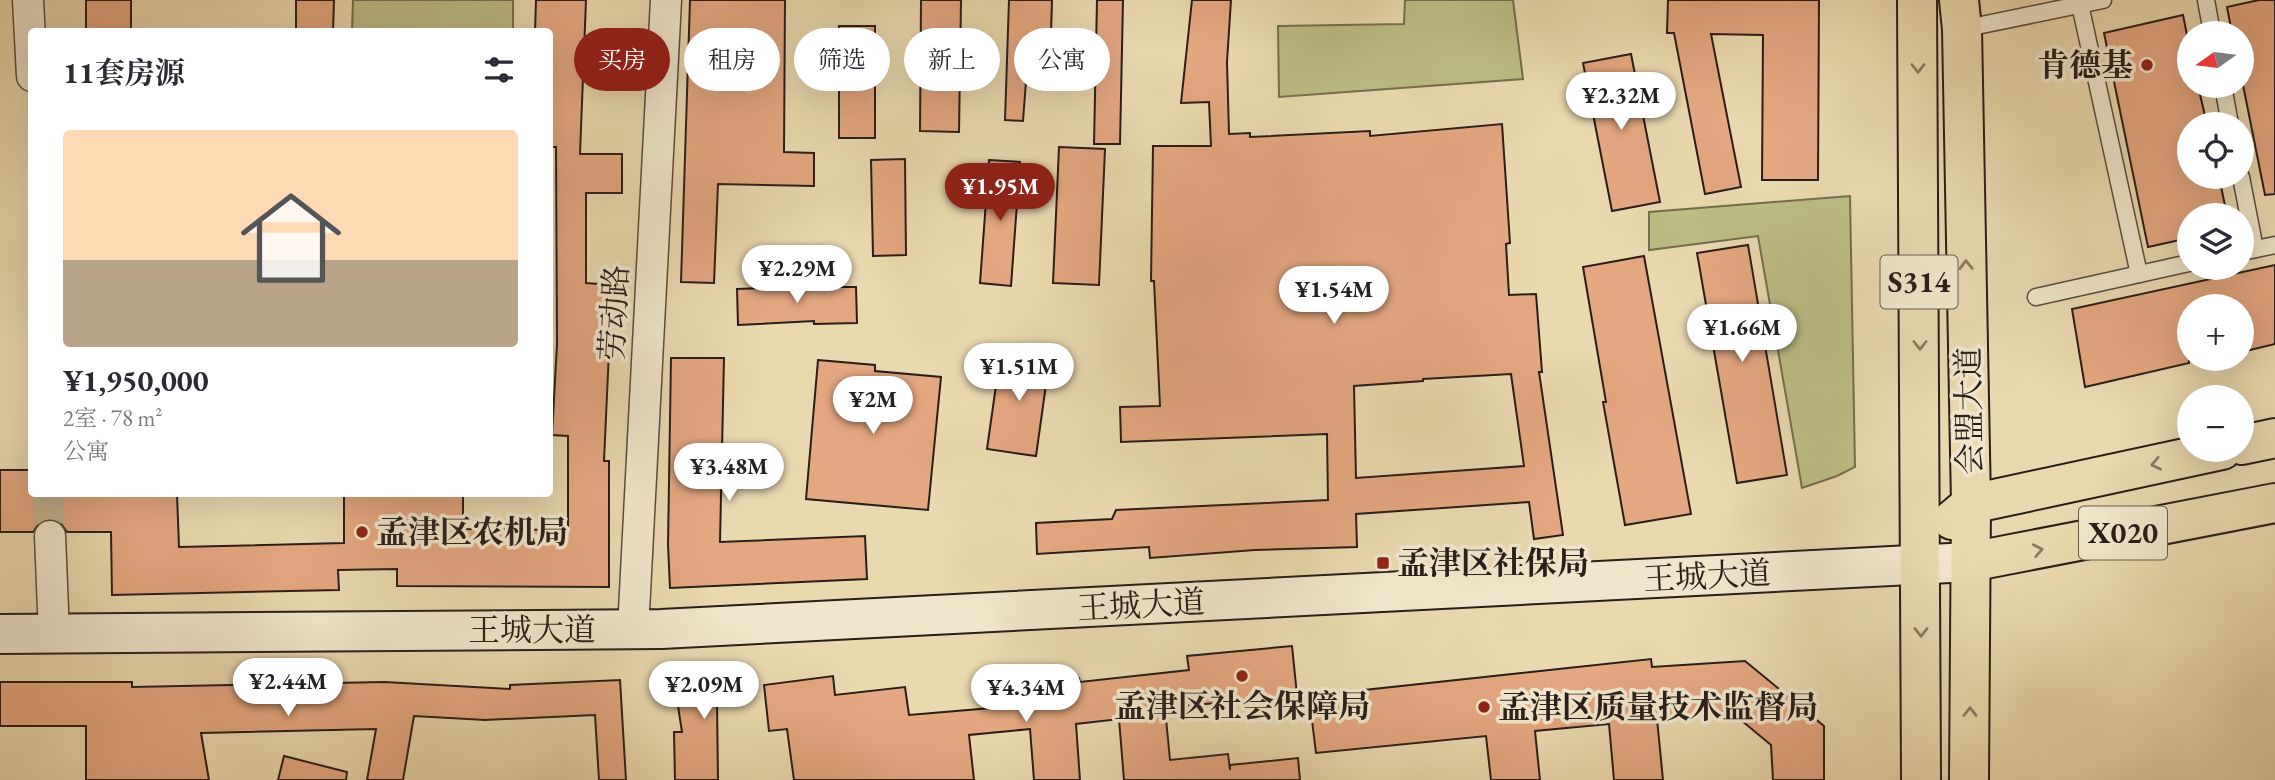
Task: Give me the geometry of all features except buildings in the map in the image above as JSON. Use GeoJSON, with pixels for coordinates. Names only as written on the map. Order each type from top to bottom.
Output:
{"type":"FeatureCollection","features":[{"type":"Feature","properties":{"kind":"main road","name":"会盟大道"},"geometry":{"type":"LineString","coordinates":[[1917,0],[1921,780]]}},
{"type":"Feature","properties":{"kind":"main road","name":"会盟大道"},"geometry":{"type":"LineString","coordinates":[[1960,14],[1971,504],[1969,780]]}},
{"type":"Feature","properties":{"kind":"main road"},"geometry":{"type":"LineString","coordinates":[[2254,443],[2275,438]]}},
{"type":"Feature","properties":{"kind":"main road","name":"X020"},"geometry":{"type":"LineString","coordinates":[[1921,554],[1971,504],[2177,460]]}},
{"type":"Feature","properties":{"kind":"main road","name":"王城大道"},"geometry":{"type":"LineString","coordinates":[[0,634],[633,621],[1921,554],[1970,562],[2275,503]]}},
{"type":"Feature","properties":{"kind":"main road","name":"王城大道"},"geometry":{"type":"LineString","coordinates":[[0,616],[633,621]]}},
{"type":"Feature","properties":{"kind":"street"},"geometry":{"type":"LineString","coordinates":[[28,0],[29,28]]}},
{"type":"Feature","properties":{"kind":"street","name":"劳动路"},"geometry":{"type":"LineString","coordinates":[[633,621],[666,0]]}},
{"type":"Feature","properties":{"kind":"street"},"geometry":{"type":"LineString","coordinates":[[50,536],[54,634]]}},
{"type":"Feature","properties":{"kind":"lane"},"geometry":{"type":"LineString","coordinates":[[1960,14],[2103,0]]}},
{"type":"Feature","properties":{"kind":"lane"},"geometry":{"type":"LineString","coordinates":[[2206,0],[2210,21]]}},
{"type":"Feature","properties":{"kind":"lane"},"geometry":{"type":"LineString","coordinates":[[2080,2],[2139,274]]}},
{"type":"Feature","properties":{"kind":"lane"},"geometry":{"type":"LineString","coordinates":[[2254,250],[2275,245]]}},
{"type":"Feature","properties":{"kind":"lane"},"geometry":{"type":"LineString","coordinates":[[2036,297],[2177,266]]}},
{"type":"Feature","properties":{"kind":"green space"},"geometry":{"type":"Polygon","coordinates":[[[353,0],[513,0],[513,28],[352,28],[353,0]]]}},
{"type":"Feature","properties":{"kind":"green space"},"geometry":{"type":"Polygon","coordinates":[[[1405,0],[1513,0],[1523,79],[1279,97],[1278,26],[1404,24],[1405,0]]]}},
{"type":"Feature","properties":{"kind":"green space"},"geometry":{"type":"Polygon","coordinates":[[[1850,196],[1855,467],[1802,488],[1758,236],[1649,250],[1649,212],[1850,196]]]}},
{"type":"Feature","properties":{"kind":"tunnel"},"geometry":{"type":"LineString","coordinates":[[48,497],[50,536]]}},
{"type":"Feature","properties":{"kind":"place","name":"肯德基"},"geometry":{"type":"Point","coordinates":[2147,65]}},
{"type":"Feature","properties":{"kind":"place","name":"孟津区农机局"},"geometry":{"type":"Point","coordinates":[362,532]}},
{"type":"Feature","properties":{"kind":"place","name":"孟津区社保局"},"geometry":{"type":"Point","coordinates":[1383,563]}},
{"type":"Feature","properties":{"kind":"place","name":"孟津区社会保障局"},"geometry":{"type":"Point","coordinates":[1242,676]}},
{"type":"Feature","properties":{"kind":"place","name":"孟津区质量技术监督局"},"geometry":{"type":"Point","coordinates":[1484,707]}}]}
